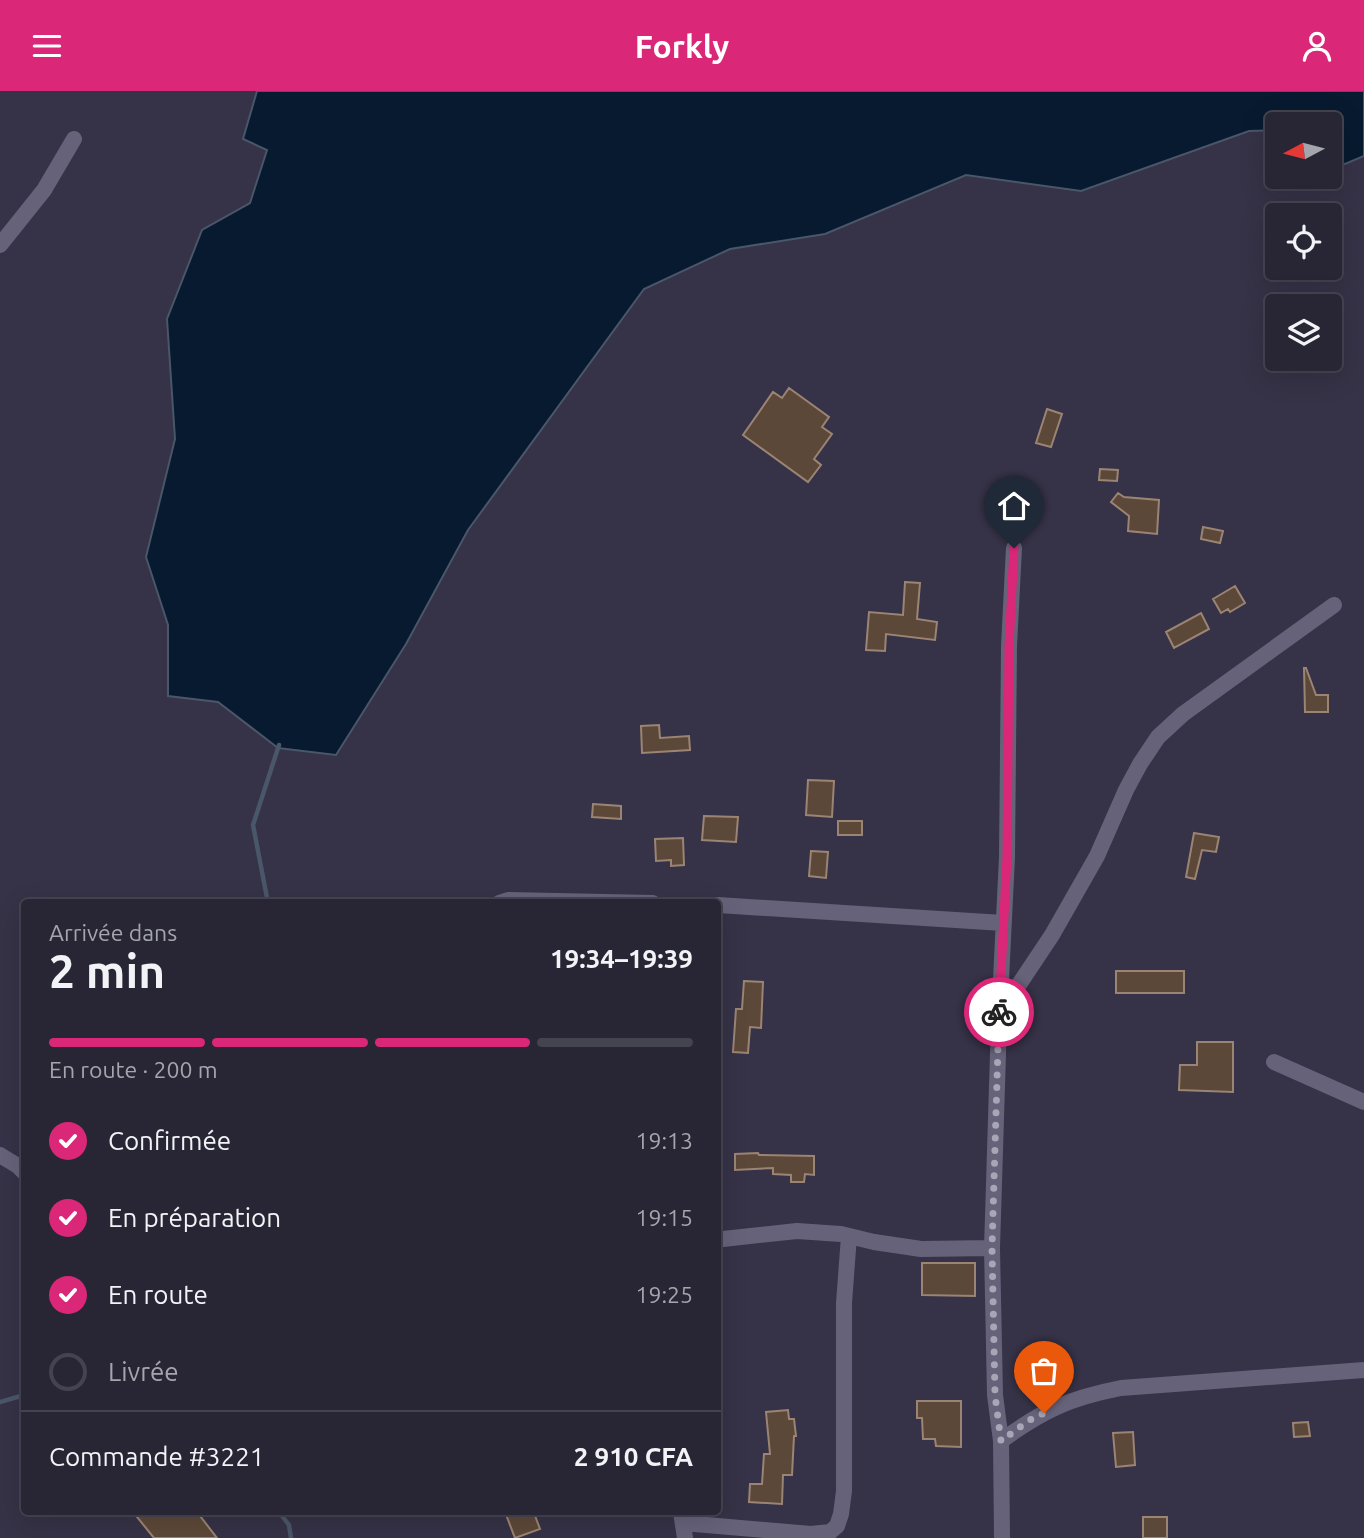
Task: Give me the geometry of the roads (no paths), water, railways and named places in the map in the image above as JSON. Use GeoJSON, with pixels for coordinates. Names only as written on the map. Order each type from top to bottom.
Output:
{"type":"FeatureCollection","features":[{"type":"Feature","properties":{"kind":"street"},"geometry":{"type":"LineString","coordinates":[[0,244],[44,190],[74,139]]}},
{"type":"Feature","properties":{"kind":"street"},"geometry":{"type":"LineString","coordinates":[[1002,1538],[1001,1441],[995,1395],[992,1248],[1007,857],[1009,646],[1014,548]]}},
{"type":"Feature","properties":{"kind":"street"},"geometry":{"type":"LineString","coordinates":[[999,1021],[1097,856],[1126,790],[1158,737],[1183,714],[1334,605]]}},
{"type":"Feature","properties":{"kind":"street"},"geometry":{"type":"LineString","coordinates":[[721,905],[1003,923]]}},
{"type":"Feature","properties":{"kind":"street"},"geometry":{"type":"LineString","coordinates":[[1274,1062],[1364,1102]]}},
{"type":"Feature","properties":{"kind":"street"},"geometry":{"type":"LineString","coordinates":[[0,1155],[21,1169]]}},
{"type":"Feature","properties":{"kind":"street"},"geometry":{"type":"LineString","coordinates":[[721,1238],[797,1231],[849,1236],[921,1249],[992,1248]]}},
{"type":"Feature","properties":{"kind":"street"},"geometry":{"type":"LineString","coordinates":[[683,1525],[810,1534],[831,1532],[837,1526],[844,1491],[844,1337],[849,1236]]}},
{"type":"Feature","properties":{"kind":"street"},"geometry":{"type":"LineString","coordinates":[[1001,1441],[1028,1421],[1061,1404],[1089,1394],[1121,1388],[1364,1370]]}},
{"type":"Feature","properties":{"kind":"water"},"geometry":{"type":"Polygon","coordinates":[[[257,91],[1364,91],[1364,156],[1345,164],[1342,164],[1342,112],[1265,112],[1265,130],[1249,131],[1081,191],[966,175],[825,234],[730,249],[644,289],[468,530],[406,644],[336,755],[278,748],[218,702],[168,696],[168,625],[146,557],[175,439],[167,319],[202,230],[250,203],[267,150],[243,139],[257,91]]]}},
{"type":"Feature","properties":{"kind":"waterway"},"geometry":{"type":"LineString","coordinates":[[267,899],[253,825],[279,745]]}},
{"type":"Feature","properties":{"kind":"waterway"},"geometry":{"type":"LineString","coordinates":[[0,1402],[21,1396]]}},
{"type":"Feature","properties":{"kind":"waterway"},"geometry":{"type":"LineString","coordinates":[[281,1515],[289,1525],[291,1538]]}}]}
